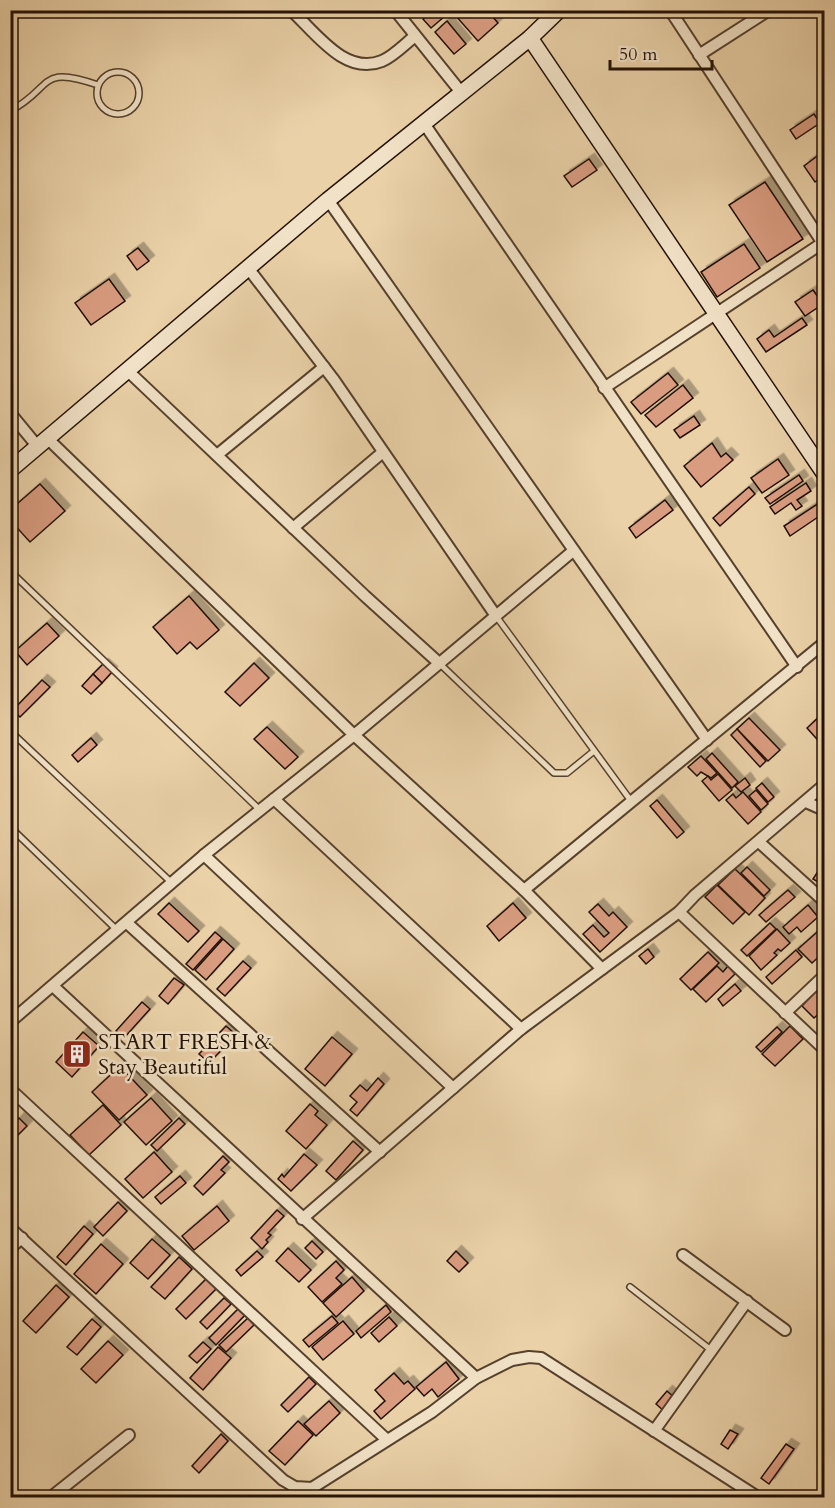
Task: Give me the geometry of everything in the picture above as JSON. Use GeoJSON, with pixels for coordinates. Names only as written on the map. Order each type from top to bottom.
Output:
{"type":"FeatureCollection","features":[{"type":"Feature","properties":{"kind":"street"},"geometry":{"type":"LineString","coordinates":[[291,10],[348,62],[362,66],[383,61],[416,36]]}},
{"type":"Feature","properties":{"kind":"street"},"geometry":{"type":"LineString","coordinates":[[395,10],[460,91]]}},
{"type":"Feature","properties":{"kind":"street"},"geometry":{"type":"LineString","coordinates":[[10,470],[328,200],[460,91],[530,38],[559,10]]}},
{"type":"Feature","properties":{"kind":"street"},"geometry":{"type":"LineString","coordinates":[[604,388],[824,244],[670,10]]}},
{"type":"Feature","properties":{"kind":"street"},"geometry":{"type":"LineString","coordinates":[[699,55],[769,10]]}},
{"type":"Feature","properties":{"kind":"street"},"geometry":{"type":"LineString","coordinates":[[530,38],[825,473]]}},
{"type":"Feature","properties":{"kind":"street"},"geometry":{"type":"LineString","coordinates":[[423,122],[797,667]]}},
{"type":"Feature","properties":{"kind":"street"},"geometry":{"type":"LineString","coordinates":[[328,200],[707,740]]}},
{"type":"Feature","properties":{"kind":"street"},"geometry":{"type":"LineString","coordinates":[[249,268],[324,367],[496,616]]}},
{"type":"Feature","properties":{"kind":"street"},"geometry":{"type":"LineString","coordinates":[[217,455],[324,367]]}},
{"type":"Feature","properties":{"kind":"street"},"geometry":{"type":"LineString","coordinates":[[128,371],[293,528],[440,663]]}},
{"type":"Feature","properties":{"kind":"street"},"geometry":{"type":"LineString","coordinates":[[10,413],[354,735],[524,890],[602,969]]}},
{"type":"Feature","properties":{"kind":"street"},"geometry":{"type":"LineString","coordinates":[[293,528],[383,452]]}},
{"type":"Feature","properties":{"kind":"street"},"geometry":{"type":"LineString","coordinates":[[10,1022],[204,855],[354,735],[573,551]]}},
{"type":"Feature","properties":{"kind":"street"},"geometry":{"type":"LineString","coordinates":[[524,890],[825,644]]}},
{"type":"Feature","properties":{"kind":"street"},"geometry":{"type":"LineString","coordinates":[[302,1220],[521,1029],[679,912],[695,895],[760,843],[825,786]]}},
{"type":"Feature","properties":{"kind":"street"},"geometry":{"type":"LineString","coordinates":[[274,799],[521,1029]]}},
{"type":"Feature","properties":{"kind":"street"},"geometry":{"type":"LineString","coordinates":[[806,802],[825,810]]}},
{"type":"Feature","properties":{"kind":"street"},"geometry":{"type":"LineString","coordinates":[[760,843],[825,901]]}},
{"type":"Feature","properties":{"kind":"street"},"geometry":{"type":"LineString","coordinates":[[204,855],[453,1088]]}},
{"type":"Feature","properties":{"kind":"street"},"geometry":{"type":"LineString","coordinates":[[679,912],[785,1014],[825,1049]]}},
{"type":"Feature","properties":{"kind":"street"},"geometry":{"type":"LineString","coordinates":[[127,923],[380,1152]]}},
{"type":"Feature","properties":{"kind":"street"},"geometry":{"type":"LineString","coordinates":[[785,1014],[825,976]]}},
{"type":"Feature","properties":{"kind":"street"},"geometry":{"type":"LineString","coordinates":[[53,986],[302,1220],[476,1378]]}},
{"type":"Feature","properties":{"kind":"street"},"geometry":{"type":"LineString","coordinates":[[10,1089],[386,1439]]}},
{"type":"Feature","properties":{"kind":"street"},"geometry":{"type":"LineString","coordinates":[[10,1228],[283,1480],[295,1487],[312,1488],[386,1439],[432,1412],[476,1378],[512,1360],[529,1357],[541,1358],[759,1497]]}},
{"type":"Feature","properties":{"kind":"street"},"geometry":{"type":"LineString","coordinates":[[10,1248],[22,1238]]}},
{"type":"Feature","properties":{"kind":"street"},"geometry":{"type":"LineString","coordinates":[[683,1255],[785,1330]]}},
{"type":"Feature","properties":{"kind":"street"},"geometry":{"type":"LineString","coordinates":[[654,1431],[747,1301]]}},
{"type":"Feature","properties":{"kind":"street"},"geometry":{"type":"LineString","coordinates":[[50,1497],[129,1435]]}},
{"type":"Feature","properties":{"kind":"lane"},"geometry":{"type":"LineString","coordinates":[[126,74],[136,82],[138,102],[123,114],[110,113],[97,98],[98,85],[107,75],[126,74]]}},
{"type":"Feature","properties":{"kind":"lane"},"geometry":{"type":"LineString","coordinates":[[10,129],[11,111],[48,79],[63,76],[98,85]]}},
{"type":"Feature","properties":{"kind":"lane"},"geometry":{"type":"LineString","coordinates":[[10,571],[260,810]]}},
{"type":"Feature","properties":{"kind":"lane"},"geometry":{"type":"LineString","coordinates":[[496,616],[631,802]]}},
{"type":"Feature","properties":{"kind":"lane"},"geometry":{"type":"LineString","coordinates":[[440,663],[554,774],[567,772],[594,751]]}},
{"type":"Feature","properties":{"kind":"lane"},"geometry":{"type":"LineString","coordinates":[[10,731],[173,884]]}},
{"type":"Feature","properties":{"kind":"lane"},"geometry":{"type":"LineString","coordinates":[[10,827],[118,931]]}},
{"type":"Feature","properties":{"kind":"lane"},"geometry":{"type":"LineString","coordinates":[[630,1287],[711,1350]]}},
{"type":"Feature","properties":{"kind":"building"},"geometry":{"type":"Polygon","coordinates":[[[433,10],[452,10],[431,28],[423,19],[433,10]]]}},
{"type":"Feature","properties":{"kind":"building"},"geometry":{"type":"Polygon","coordinates":[[[460,10],[487,10],[498,23],[478,41],[455,15],[460,10]]]}},
{"type":"Feature","properties":{"kind":"building"},"geometry":{"type":"Polygon","coordinates":[[[447,21],[466,44],[454,54],[435,32],[447,21]]]}},
{"type":"Feature","properties":{"kind":"building"},"geometry":{"type":"Polygon","coordinates":[[[814,114],[820,123],[796,139],[790,130],[814,114]]]}},
{"type":"Feature","properties":{"kind":"building"},"geometry":{"type":"Polygon","coordinates":[[[824,151],[824,175],[815,182],[804,166],[824,151]]]}},
{"type":"Feature","properties":{"kind":"building"},"geometry":{"type":"Polygon","coordinates":[[[589,159],[597,170],[572,187],[564,176],[589,159]]]}},
{"type":"Feature","properties":{"kind":"building"},"geometry":{"type":"Polygon","coordinates":[[[765,182],[803,239],[767,262],[729,205],[765,182]]]}},
{"type":"Feature","properties":{"kind":"building"},"geometry":{"type":"Polygon","coordinates":[[[744,244],[760,268],[717,297],[701,272],[744,244]]]}},
{"type":"Feature","properties":{"kind":"building"},"geometry":{"type":"Polygon","coordinates":[[[138,248],[149,261],[137,270],[127,256],[138,248]]]}},
{"type":"Feature","properties":{"kind":"building"},"geometry":{"type":"Polygon","coordinates":[[[109,279],[125,301],[91,325],[75,303],[109,279]]]}},
{"type":"Feature","properties":{"kind":"building"},"geometry":{"type":"Polygon","coordinates":[[[813,290],[823,304],[805,316],[795,302],[813,290]]]}},
{"type":"Feature","properties":{"kind":"building"},"geometry":{"type":"Polygon","coordinates":[[[802,318],[807,325],[766,352],[757,339],[769,330],[774,337],[802,318]]]}},
{"type":"Feature","properties":{"kind":"building"},"geometry":{"type":"Polygon","coordinates":[[[668,373],[678,385],[641,414],[631,402],[668,373]]]}},
{"type":"Feature","properties":{"kind":"building"},"geometry":{"type":"Polygon","coordinates":[[[683,385],[693,398],[656,427],[645,415],[683,385]]]}},
{"type":"Feature","properties":{"kind":"building"},"geometry":{"type":"Polygon","coordinates":[[[694,416],[700,425],[680,438],[674,430],[694,416]]]}},
{"type":"Feature","properties":{"kind":"building"},"geometry":{"type":"Polygon","coordinates":[[[712,443],[721,457],[726,453],[733,460],[701,487],[684,466],[712,443]]]}},
{"type":"Feature","properties":{"kind":"building"},"geometry":{"type":"Polygon","coordinates":[[[778,459],[789,475],[762,493],[751,478],[778,459]]]}},
{"type":"Feature","properties":{"kind":"building"},"geometry":{"type":"Polygon","coordinates":[[[799,475],[803,481],[770,504],[765,498],[799,475]]]}},
{"type":"Feature","properties":{"kind":"building"},"geometry":{"type":"Polygon","coordinates":[[[806,483],[811,491],[797,500],[802,506],[796,510],[791,503],[775,514],[770,507],[806,483]]]}},
{"type":"Feature","properties":{"kind":"building"},"geometry":{"type":"Polygon","coordinates":[[[40,484],[65,511],[30,542],[10,520],[10,510],[40,484]]]}},
{"type":"Feature","properties":{"kind":"building"},"geometry":{"type":"Polygon","coordinates":[[[749,487],[755,494],[720,526],[713,518],[749,487]]]}},
{"type":"Feature","properties":{"kind":"building"},"geometry":{"type":"Polygon","coordinates":[[[665,500],[673,510],[636,538],[629,528],[665,500]]]}},
{"type":"Feature","properties":{"kind":"building"},"geometry":{"type":"Polygon","coordinates":[[[822,501],[824,513],[790,536],[784,526],[822,501]]]}},
{"type":"Feature","properties":{"kind":"building"},"geometry":{"type":"Polygon","coordinates":[[[189,596],[219,630],[197,649],[190,642],[177,654],[153,627],[189,596]]]}},
{"type":"Feature","properties":{"kind":"building"},"geometry":{"type":"Polygon","coordinates":[[[47,623],[59,636],[27,665],[15,651],[47,623]]]}},
{"type":"Feature","properties":{"kind":"building"},"geometry":{"type":"Polygon","coordinates":[[[254,663],[269,678],[240,706],[225,692],[254,663]]]}},
{"type":"Feature","properties":{"kind":"building"},"geometry":{"type":"Polygon","coordinates":[[[103,664],[112,672],[102,683],[93,674],[103,664]]]}},
{"type":"Feature","properties":{"kind":"building"},"geometry":{"type":"Polygon","coordinates":[[[93,674],[102,683],[91,694],[82,686],[93,674]]]}},
{"type":"Feature","properties":{"kind":"building"},"geometry":{"type":"Polygon","coordinates":[[[42,680],[50,687],[20,717],[13,710],[42,680]]]}},
{"type":"Feature","properties":{"kind":"building"},"geometry":{"type":"Polygon","coordinates":[[[819,717],[824,724],[824,747],[807,728],[819,717]]]}},
{"type":"Feature","properties":{"kind":"building"},"geometry":{"type":"Polygon","coordinates":[[[749,718],[780,750],[768,761],[737,729],[749,718]]]}},
{"type":"Feature","properties":{"kind":"building"},"geometry":{"type":"Polygon","coordinates":[[[267,727],[298,757],[285,769],[254,739],[267,727]]]}},
{"type":"Feature","properties":{"kind":"building"},"geometry":{"type":"Polygon","coordinates":[[[737,729],[766,761],[760,767],[731,735],[737,729]]]}},
{"type":"Feature","properties":{"kind":"building"},"geometry":{"type":"Polygon","coordinates":[[[91,738],[97,745],[78,762],[72,755],[91,738]]]}},
{"type":"Feature","properties":{"kind":"building"},"geometry":{"type":"Polygon","coordinates":[[[712,753],[738,782],[732,788],[706,759],[712,753]]]}},
{"type":"Feature","properties":{"kind":"building"},"geometry":{"type":"Polygon","coordinates":[[[701,756],[717,773],[711,778],[701,772],[697,776],[688,767],[701,756]]]}},
{"type":"Feature","properties":{"kind":"building"},"geometry":{"type":"Polygon","coordinates":[[[718,774],[732,790],[719,801],[702,781],[708,776],[711,780],[718,774]]]}},
{"type":"Feature","properties":{"kind":"building"},"geometry":{"type":"Polygon","coordinates":[[[745,778],[750,785],[741,792],[735,786],[745,778]]]}},
{"type":"Feature","properties":{"kind":"building"},"geometry":{"type":"Polygon","coordinates":[[[762,783],[774,797],[768,802],[756,788],[762,783]]]}},
{"type":"Feature","properties":{"kind":"building"},"geometry":{"type":"Polygon","coordinates":[[[756,790],[768,804],[761,810],[749,796],[756,790]]]}},
{"type":"Feature","properties":{"kind":"building"},"geometry":{"type":"Polygon","coordinates":[[[743,792],[761,812],[748,824],[726,800],[733,794],[736,798],[743,792]]]}},
{"type":"Feature","properties":{"kind":"building"},"geometry":{"type":"Polygon","coordinates":[[[657,800],[684,832],[677,838],[650,806],[657,800]]]}},
{"type":"Feature","properties":{"kind":"building"},"geometry":{"type":"Polygon","coordinates":[[[824,862],[824,882],[823,885],[813,879],[824,862]]]}},
{"type":"Feature","properties":{"kind":"building"},"geometry":{"type":"Polygon","coordinates":[[[747,867],[770,890],[764,896],[741,873],[747,867]]]}},
{"type":"Feature","properties":{"kind":"building"},"geometry":{"type":"Polygon","coordinates":[[[735,869],[765,898],[749,915],[718,885],[735,869]]]}},
{"type":"Feature","properties":{"kind":"building"},"geometry":{"type":"Polygon","coordinates":[[[717,885],[745,912],[733,924],[705,897],[717,885]]]}},
{"type":"Feature","properties":{"kind":"building"},"geometry":{"type":"Polygon","coordinates":[[[788,890],[795,897],[766,922],[759,915],[788,890]]]}},
{"type":"Feature","properties":{"kind":"building"},"geometry":{"type":"Polygon","coordinates":[[[169,903],[199,931],[188,942],[158,914],[169,903]]]}},
{"type":"Feature","properties":{"kind":"building"},"geometry":{"type":"Polygon","coordinates":[[[513,903],[526,918],[499,941],[487,926],[513,903]]]}},
{"type":"Feature","properties":{"kind":"building"},"geometry":{"type":"Polygon","coordinates":[[[598,904],[609,916],[613,912],[627,927],[600,952],[583,934],[593,925],[604,937],[609,933],[589,912],[598,904]]]}},
{"type":"Feature","properties":{"kind":"building"},"geometry":{"type":"Polygon","coordinates":[[[808,905],[818,917],[801,932],[797,927],[789,934],[783,927],[808,905]]]}},
{"type":"Feature","properties":{"kind":"building"},"geometry":{"type":"Polygon","coordinates":[[[770,923],[776,929],[747,956],[741,950],[770,923]]]}},
{"type":"Feature","properties":{"kind":"building"},"geometry":{"type":"Polygon","coordinates":[[[824,926],[824,952],[812,963],[798,949],[824,926]]]}},
{"type":"Feature","properties":{"kind":"building"},"geometry":{"type":"Polygon","coordinates":[[[777,929],[790,943],[781,951],[778,949],[774,953],[777,955],[761,970],[749,956],[777,929]]]}},
{"type":"Feature","properties":{"kind":"building"},"geometry":{"type":"Polygon","coordinates":[[[215,932],[222,938],[193,970],[186,964],[215,932]]]}},
{"type":"Feature","properties":{"kind":"building"},"geometry":{"type":"Polygon","coordinates":[[[223,939],[234,949],[206,980],[195,970],[223,939]]]}},
{"type":"Feature","properties":{"kind":"building"},"geometry":{"type":"Polygon","coordinates":[[[648,949],[654,957],[646,964],[639,956],[648,949]]]}},
{"type":"Feature","properties":{"kind":"building"},"geometry":{"type":"Polygon","coordinates":[[[796,950],[802,957],[772,984],[766,977],[796,950]]]}},
{"type":"Feature","properties":{"kind":"building"},"geometry":{"type":"Polygon","coordinates":[[[708,952],[719,963],[691,990],[680,979],[708,952]]]}},
{"type":"Feature","properties":{"kind":"building"},"geometry":{"type":"Polygon","coordinates":[[[243,961],[251,968],[225,996],[217,989],[243,961]]]}},
{"type":"Feature","properties":{"kind":"building"},"geometry":{"type":"Polygon","coordinates":[[[717,966],[723,972],[728,966],[735,974],[706,1002],[693,989],[717,966]]]}},
{"type":"Feature","properties":{"kind":"building"},"geometry":{"type":"Polygon","coordinates":[[[174,978],[184,985],[168,1004],[159,996],[174,978]]]}},
{"type":"Feature","properties":{"kind":"building"},"geometry":{"type":"Polygon","coordinates":[[[824,983],[824,1009],[814,1018],[802,1006],[824,983]]]}},
{"type":"Feature","properties":{"kind":"building"},"geometry":{"type":"Polygon","coordinates":[[[735,984],[741,991],[723,1006],[718,999],[735,984]]]}},
{"type":"Feature","properties":{"kind":"building"},"geometry":{"type":"Polygon","coordinates":[[[142,1002],[150,1009],[124,1038],[116,1031],[142,1002]]]}},
{"type":"Feature","properties":{"kind":"building"},"geometry":{"type":"Polygon","coordinates":[[[226,1026],[236,1035],[209,1063],[199,1054],[226,1026]]]}},
{"type":"Feature","properties":{"kind":"building"},"geometry":{"type":"Polygon","coordinates":[[[790,1026],[803,1039],[775,1066],[762,1054],[790,1026]]]}},
{"type":"Feature","properties":{"kind":"building"},"geometry":{"type":"Polygon","coordinates":[[[777,1027],[782,1032],[761,1052],[756,1047],[777,1027]]]}},
{"type":"Feature","properties":{"kind":"building","name":"START FRESH & Stay Beautiful"},"geometry":{"type":"Polygon","coordinates":[[[83,1032],[99,1046],[72,1077],[56,1062],[83,1032]]]}},
{"type":"Feature","properties":{"kind":"building"},"geometry":{"type":"Polygon","coordinates":[[[332,1037],[352,1054],[325,1086],[305,1069],[332,1037]]]}},
{"type":"Feature","properties":{"kind":"building"},"geometry":{"type":"Polygon","coordinates":[[[120,1066],[147,1095],[119,1120],[92,1092],[120,1066]]]}},
{"type":"Feature","properties":{"kind":"building"},"geometry":{"type":"Polygon","coordinates":[[[378,1078],[384,1084],[357,1116],[350,1110],[357,1102],[350,1096],[360,1085],[367,1091],[378,1078]]]}},
{"type":"Feature","properties":{"kind":"building"},"geometry":{"type":"Polygon","coordinates":[[[151,1098],[172,1121],[146,1145],[124,1122],[151,1098]]]}},
{"type":"Feature","properties":{"kind":"building"},"geometry":{"type":"Polygon","coordinates":[[[310,1104],[318,1111],[315,1115],[327,1125],[306,1149],[286,1131],[310,1104]]]}},
{"type":"Feature","properties":{"kind":"building"},"geometry":{"type":"Polygon","coordinates":[[[103,1105],[121,1125],[89,1155],[70,1135],[103,1105]]]}},
{"type":"Feature","properties":{"kind":"building"},"geometry":{"type":"Polygon","coordinates":[[[19,1118],[27,1126],[10,1143],[10,1128],[19,1118]]]}},
{"type":"Feature","properties":{"kind":"building"},"geometry":{"type":"Polygon","coordinates":[[[179,1118],[185,1124],[157,1151],[151,1145],[179,1118]]]}},
{"type":"Feature","properties":{"kind":"building"},"geometry":{"type":"Polygon","coordinates":[[[353,1141],[363,1150],[336,1180],[326,1171],[353,1141]]]}},
{"type":"Feature","properties":{"kind":"building"},"geometry":{"type":"Polygon","coordinates":[[[154,1152],[172,1172],[143,1198],[125,1179],[154,1152]]]}},
{"type":"Feature","properties":{"kind":"building"},"geometry":{"type":"Polygon","coordinates":[[[304,1154],[317,1165],[291,1191],[278,1179],[282,1174],[284,1177],[304,1154]]]}},
{"type":"Feature","properties":{"kind":"building"},"geometry":{"type":"Polygon","coordinates":[[[223,1156],[229,1162],[221,1170],[225,1173],[203,1195],[194,1186],[223,1156]]]}},
{"type":"Feature","properties":{"kind":"building"},"geometry":{"type":"Polygon","coordinates":[[[180,1176],[186,1183],[161,1204],[155,1197],[180,1176]]]}},
{"type":"Feature","properties":{"kind":"building"},"geometry":{"type":"Polygon","coordinates":[[[118,1202],[127,1211],[103,1236],[94,1227],[118,1202]]]}},
{"type":"Feature","properties":{"kind":"building"},"geometry":{"type":"Polygon","coordinates":[[[217,1206],[229,1221],[194,1250],[182,1236],[217,1206]]]}},
{"type":"Feature","properties":{"kind":"building"},"geometry":{"type":"Polygon","coordinates":[[[277,1210],[284,1216],[268,1233],[271,1235],[262,1249],[251,1238],[277,1210]]]}},
{"type":"Feature","properties":{"kind":"building"},"geometry":{"type":"Polygon","coordinates":[[[84,1226],[93,1234],[66,1265],[57,1257],[84,1226]]]}},
{"type":"Feature","properties":{"kind":"building"},"geometry":{"type":"Polygon","coordinates":[[[152,1239],[170,1255],[148,1279],[130,1263],[152,1239]]]}},
{"type":"Feature","properties":{"kind":"building"},"geometry":{"type":"Polygon","coordinates":[[[312,1241],[323,1252],[316,1259],[305,1248],[312,1241]]]}},
{"type":"Feature","properties":{"kind":"building"},"geometry":{"type":"Polygon","coordinates":[[[101,1244],[123,1264],[96,1294],[74,1274],[101,1244]]]}},
{"type":"Feature","properties":{"kind":"building"},"geometry":{"type":"Polygon","coordinates":[[[288,1248],[311,1270],[299,1282],[276,1261],[288,1248]]]}},
{"type":"Feature","properties":{"kind":"building"},"geometry":{"type":"Polygon","coordinates":[[[257,1251],[263,1257],[241,1276],[236,1270],[257,1251]]]}},
{"type":"Feature","properties":{"kind":"building"},"geometry":{"type":"Polygon","coordinates":[[[456,1251],[468,1263],[459,1272],[447,1261],[456,1251]]]}},
{"type":"Feature","properties":{"kind":"building"},"geometry":{"type":"Polygon","coordinates":[[[179,1257],[192,1269],[165,1299],[151,1287],[179,1257]]]}},
{"type":"Feature","properties":{"kind":"building"},"geometry":{"type":"Polygon","coordinates":[[[336,1261],[344,1270],[336,1278],[342,1284],[322,1302],[308,1287],[336,1261]]]}},
{"type":"Feature","properties":{"kind":"building"},"geometry":{"type":"Polygon","coordinates":[[[352,1277],[364,1291],[336,1317],[323,1303],[352,1277]]]}},
{"type":"Feature","properties":{"kind":"building"},"geometry":{"type":"Polygon","coordinates":[[[207,1278],[217,1288],[186,1319],[176,1309],[207,1278]]]}},
{"type":"Feature","properties":{"kind":"building"},"geometry":{"type":"Polygon","coordinates":[[[56,1285],[69,1297],[36,1333],[23,1321],[56,1285]]]}},
{"type":"Feature","properties":{"kind":"building"},"geometry":{"type":"Polygon","coordinates":[[[224,1298],[231,1304],[207,1329],[200,1322],[224,1298]]]}},
{"type":"Feature","properties":{"kind":"building"},"geometry":{"type":"Polygon","coordinates":[[[386,1305],[391,1312],[361,1338],[356,1331],[386,1305]]]}},
{"type":"Feature","properties":{"kind":"building"},"geometry":{"type":"Polygon","coordinates":[[[238,1309],[245,1315],[216,1345],[209,1338],[238,1309]]]}},
{"type":"Feature","properties":{"kind":"building"},"geometry":{"type":"Polygon","coordinates":[[[332,1316],[338,1323],[309,1347],[303,1340],[332,1316]]]}},
{"type":"Feature","properties":{"kind":"building"},"geometry":{"type":"Polygon","coordinates":[[[389,1317],[397,1326],[379,1342],[371,1333],[389,1317]]]}},
{"type":"Feature","properties":{"kind":"building"},"geometry":{"type":"Polygon","coordinates":[[[248,1318],[254,1325],[226,1352],[219,1345],[248,1318]]]}},
{"type":"Feature","properties":{"kind":"building"},"geometry":{"type":"Polygon","coordinates":[[[92,1319],[101,1327],[77,1355],[67,1347],[92,1319]]]}},
{"type":"Feature","properties":{"kind":"building"},"geometry":{"type":"Polygon","coordinates":[[[343,1321],[354,1334],[323,1360],[312,1347],[343,1321]]]}},
{"type":"Feature","properties":{"kind":"building"},"geometry":{"type":"Polygon","coordinates":[[[108,1341],[123,1355],[96,1383],[81,1369],[108,1341]]]}},
{"type":"Feature","properties":{"kind":"building"},"geometry":{"type":"Polygon","coordinates":[[[203,1342],[211,1349],[197,1363],[189,1356],[203,1342]]]}},
{"type":"Feature","properties":{"kind":"building"},"geometry":{"type":"Polygon","coordinates":[[[218,1347],[231,1358],[203,1390],[190,1378],[218,1347]]]}},
{"type":"Feature","properties":{"kind":"building"},"geometry":{"type":"Polygon","coordinates":[[[446,1362],[459,1379],[438,1397],[432,1389],[424,1396],[416,1387],[446,1362]]]}},
{"type":"Feature","properties":{"kind":"building"},"geometry":{"type":"Polygon","coordinates":[[[394,1373],[404,1384],[408,1381],[415,1389],[381,1419],[374,1411],[385,1401],[375,1390],[394,1373]]]}},
{"type":"Feature","properties":{"kind":"building"},"geometry":{"type":"Polygon","coordinates":[[[309,1377],[316,1384],[288,1412],[281,1405],[309,1377]]]}},
{"type":"Feature","properties":{"kind":"building"},"geometry":{"type":"Polygon","coordinates":[[[667,1391],[675,1398],[664,1411],[656,1404],[667,1391]]]}},
{"type":"Feature","properties":{"kind":"building"},"geometry":{"type":"Polygon","coordinates":[[[329,1401],[340,1413],[316,1436],[304,1424],[329,1401]]]}},
{"type":"Feature","properties":{"kind":"building"},"geometry":{"type":"Polygon","coordinates":[[[298,1421],[313,1435],[285,1465],[269,1451],[298,1421]]]}},
{"type":"Feature","properties":{"kind":"building"},"geometry":{"type":"Polygon","coordinates":[[[730,1430],[738,1434],[728,1449],[721,1444],[730,1430]]]}},
{"type":"Feature","properties":{"kind":"building"},"geometry":{"type":"Polygon","coordinates":[[[221,1434],[228,1441],[199,1473],[192,1466],[221,1434]]]}},
{"type":"Feature","properties":{"kind":"building"},"geometry":{"type":"Polygon","coordinates":[[[786,1444],[794,1449],[769,1484],[761,1478],[786,1444]]]}},
{"type":"Feature","properties":{"kind":"place","name":"START FRESH & Stay Beautiful"},"geometry":{"type":"Point","coordinates":[77,1054]}}]}
